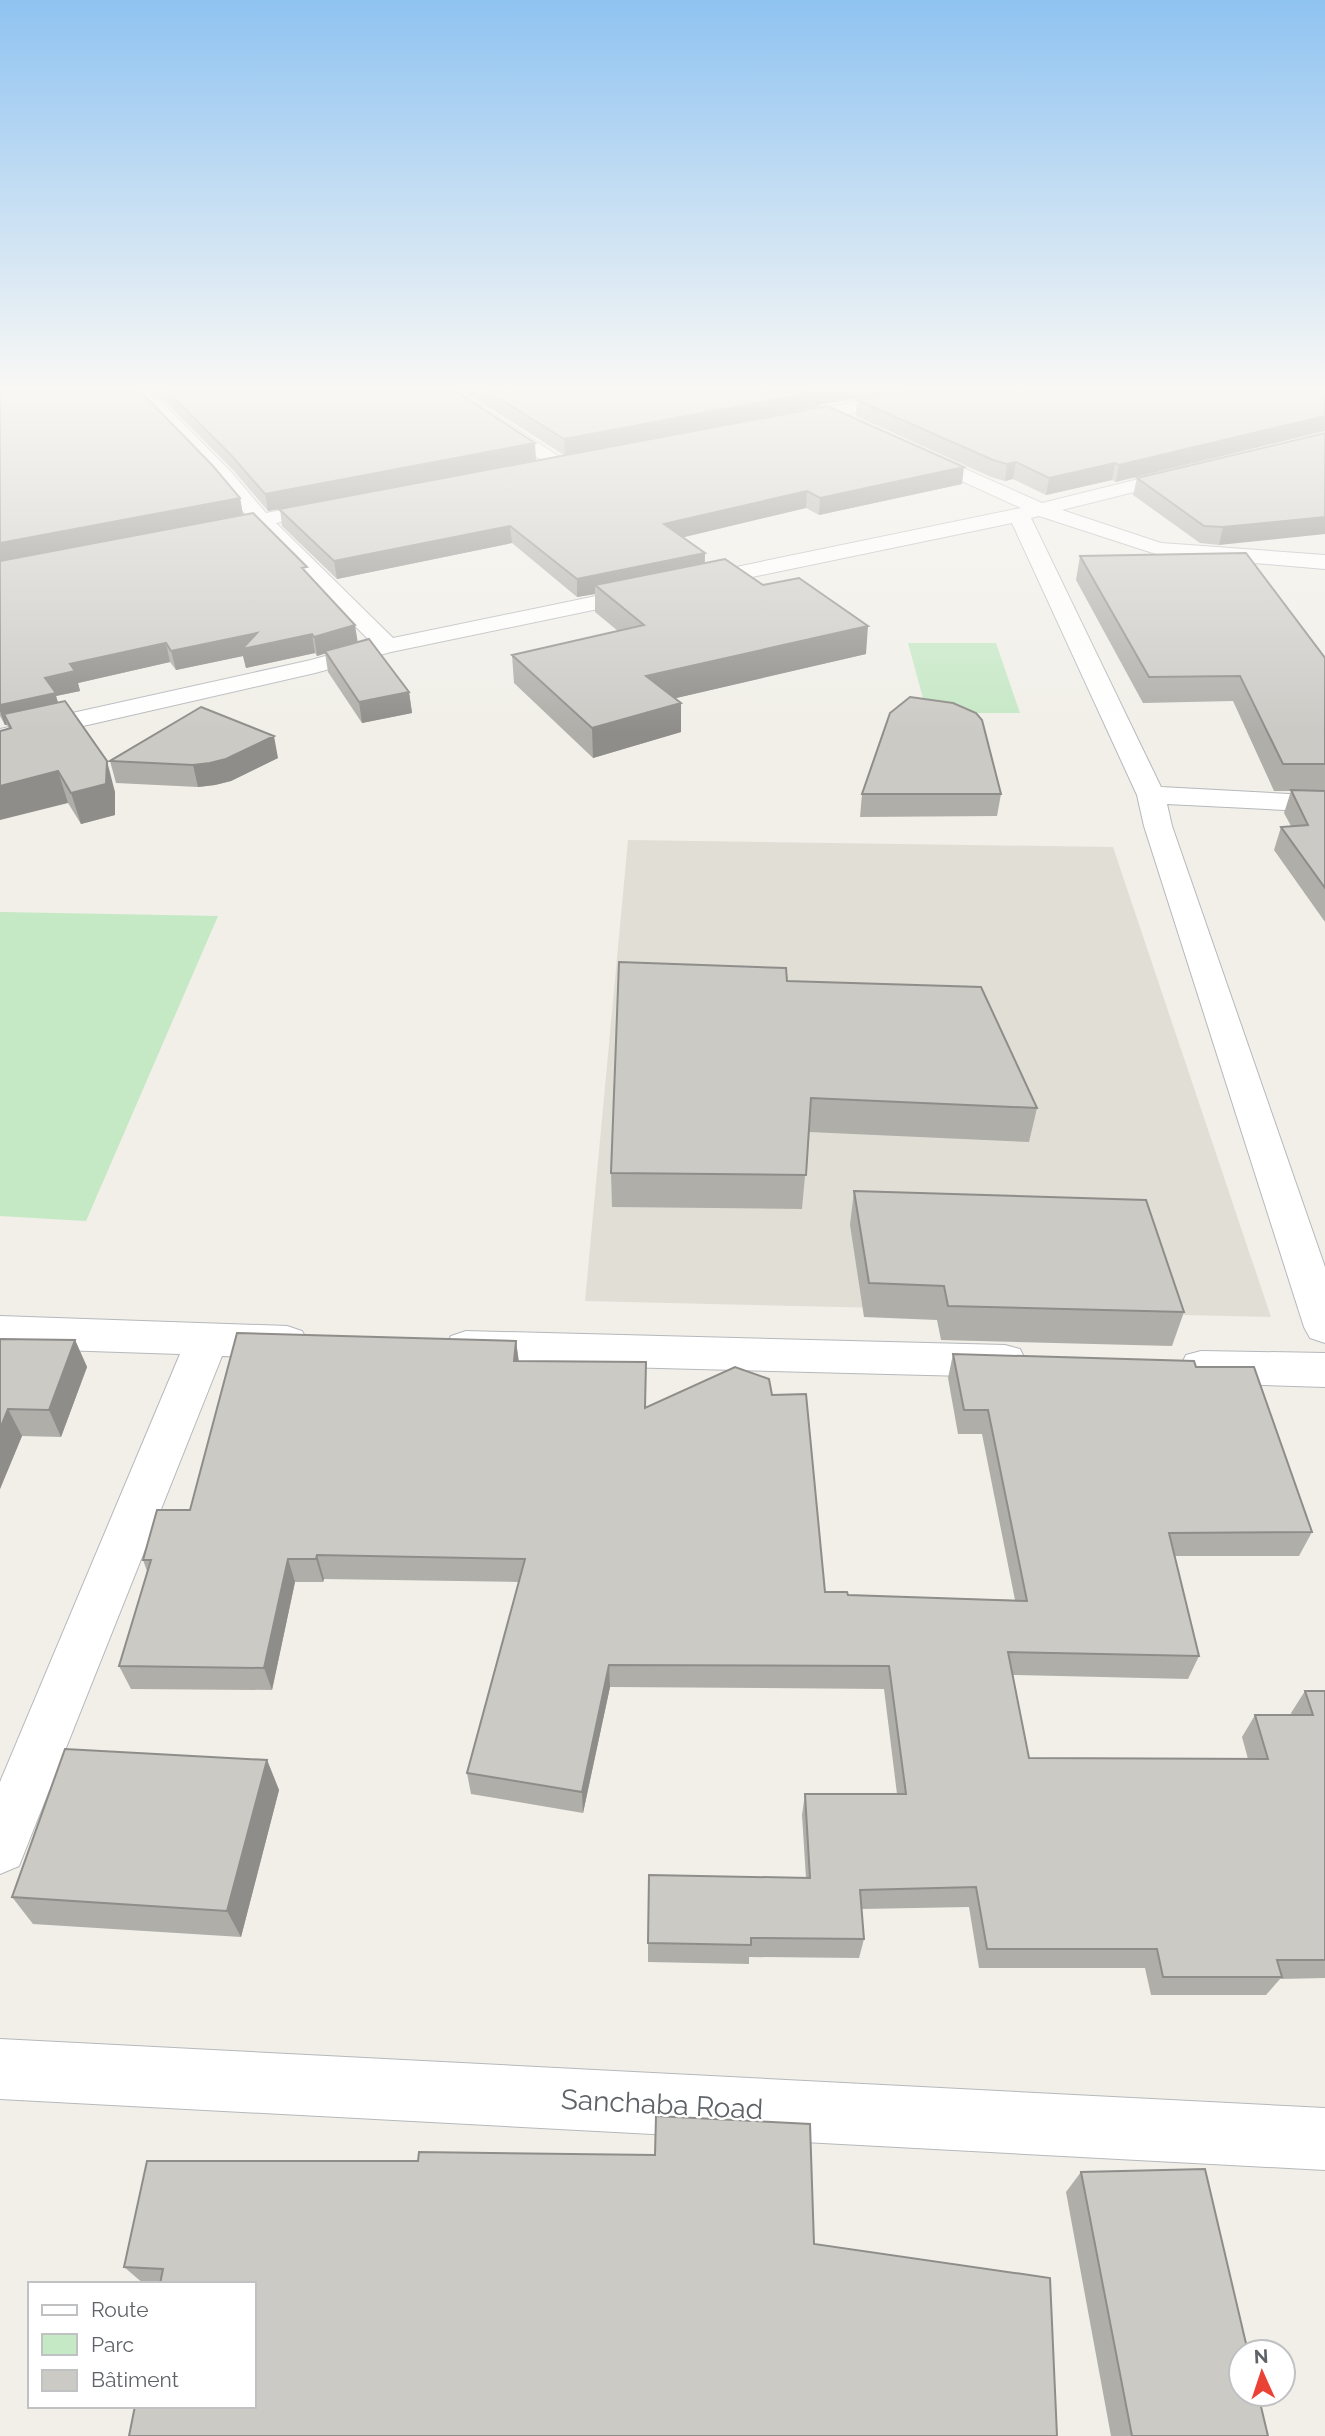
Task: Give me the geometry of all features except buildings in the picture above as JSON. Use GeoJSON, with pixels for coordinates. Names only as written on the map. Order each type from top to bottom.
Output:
{"type":"FeatureCollection","features":[{"type":"Feature","properties":{"kind":"street"},"geometry":{"type":"LineString","coordinates":[[249,506],[388,646]]}},
{"type":"Feature","properties":{"kind":"street"},"geometry":{"type":"LineString","coordinates":[[183,535],[334,506]]}},
{"type":"Feature","properties":{"kind":"street"},"geometry":{"type":"LineString","coordinates":[[1018,506],[1030,512],[1159,549],[1325,562]]}},
{"type":"Feature","properties":{"kind":"street"},"geometry":{"type":"LineString","coordinates":[[0,737],[315,666],[388,646],[1055,506]]}},
{"type":"Feature","properties":{"kind":"street"},"geometry":{"type":"LineString","coordinates":[[1030,512],[1151,795],[1158,827],[1325,1327]]}},
{"type":"Feature","properties":{"kind":"street"},"geometry":{"type":"LineString","coordinates":[[1151,795],[1325,804]]}},
{"type":"Feature","properties":{"kind":"street"},"geometry":{"type":"LineString","coordinates":[[0,1332],[319,1343]]}},
{"type":"Feature","properties":{"kind":"street"},"geometry":{"type":"LineString","coordinates":[[0,1847],[207,1340]]}},
{"type":"Feature","properties":{"kind":"street"},"geometry":{"type":"LineString","coordinates":[[431,1346],[1046,1363]]}},
{"type":"Feature","properties":{"kind":"street"},"geometry":{"type":"LineString","coordinates":[[1157,1366],[1325,1370]]}},
{"type":"Feature","properties":{"kind":"street","name":"Sanchaba Road"},"geometry":{"type":"LineString","coordinates":[[0,2069],[1325,2139]]}},
{"type":"Feature","properties":{"kind":"shaded area"},"geometry":{"type":"Polygon","coordinates":[[[628,840],[1113,847],[1271,1317],[585,1301],[628,840]]]}},
{"type":"Feature","properties":{"kind":"green space"},"geometry":{"type":"Polygon","coordinates":[[[908,643],[996,643],[1020,713],[927,713],[908,643]]]}},
{"type":"Feature","properties":{"kind":"green space"},"geometry":{"type":"Polygon","coordinates":[[[0,912],[218,916],[86,1221],[0,1216],[0,912]]]}}]}
